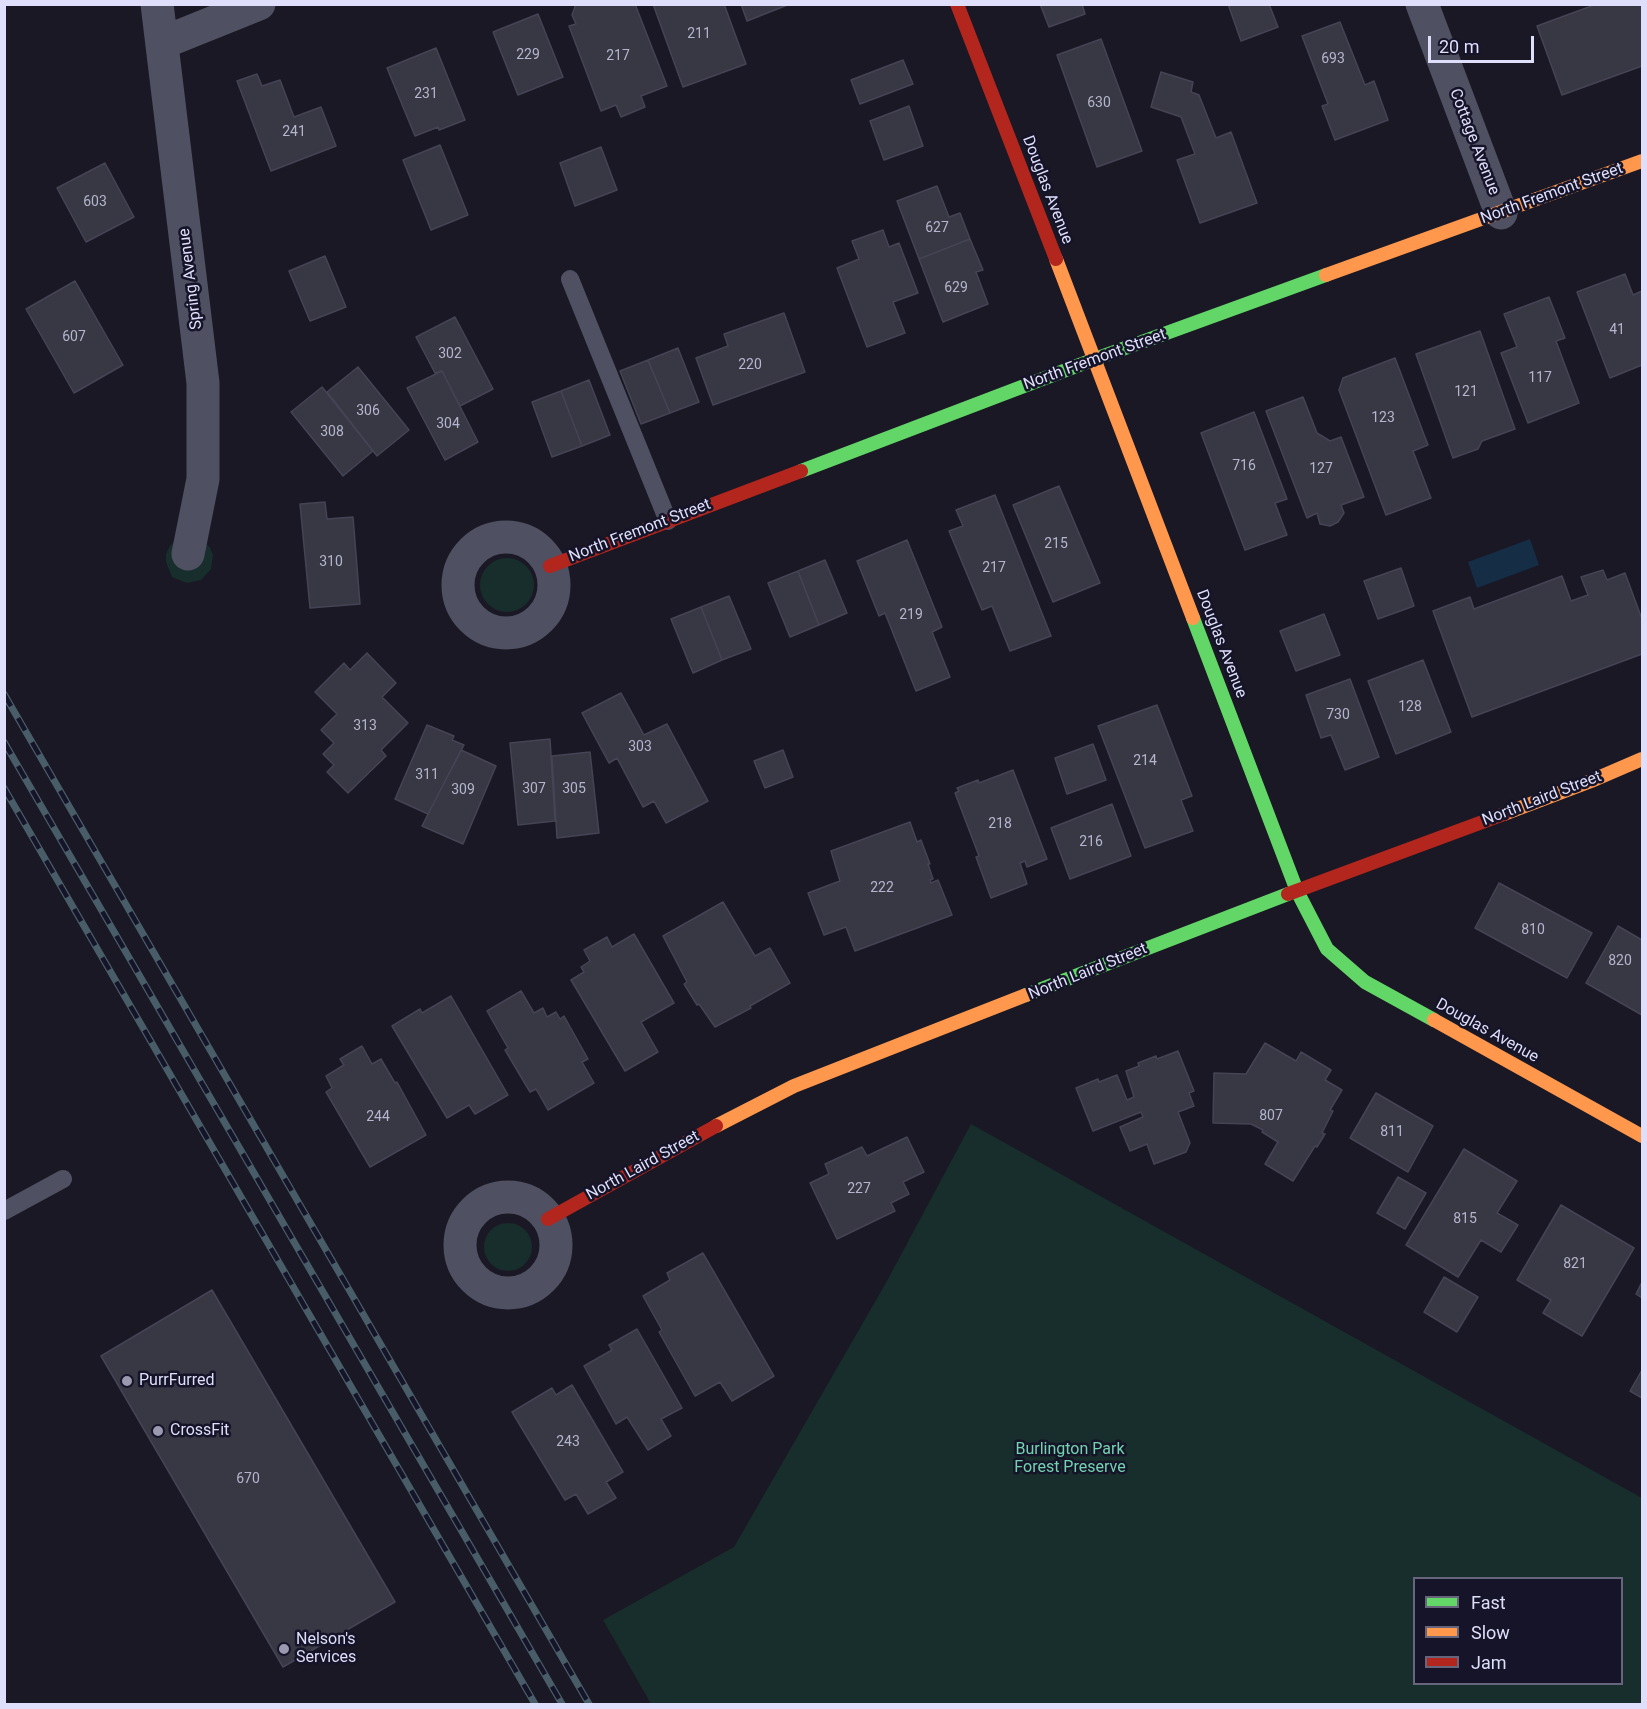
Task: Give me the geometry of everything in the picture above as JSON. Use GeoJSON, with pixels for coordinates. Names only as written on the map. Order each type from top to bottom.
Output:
{"type":"FeatureCollection","features":[{"type":"Feature","properties":{"kind":"street","name":"Spring Avenue"},"geometry":{"type":"LineString","coordinates":[[157,4],[203,383],[203,479],[188,554]]}},
{"type":"Feature","properties":{"kind":"street"},"geometry":{"type":"LineString","coordinates":[[162,43],[259,4]]}},
{"type":"Feature","properties":{"kind":"street","name":"Douglas Avenue"},"geometry":{"type":"LineString","coordinates":[[957,4],[1297,891],[1327,949],[1365,982],[1642,1136]]}},
{"type":"Feature","properties":{"kind":"street","name":"Cottage Avenue"},"geometry":{"type":"LineString","coordinates":[[1422,4],[1501,213]]}},
{"type":"Feature","properties":{"kind":"street","name":"North Fremont Street"},"geometry":{"type":"LineString","coordinates":[[550,566],[1095,360],[1642,160]]}},
{"type":"Feature","properties":{"kind":"street","name":"North Laird Street"},"geometry":{"type":"LineString","coordinates":[[548,1219],[716,1126],[794,1086],[1297,891],[1591,781],[1642,759]]}},
{"type":"Feature","properties":{"kind":"lane"},"geometry":{"type":"LineString","coordinates":[[570,279],[668,521]]}},
{"type":"Feature","properties":{"kind":"lane"},"geometry":{"type":"LineString","coordinates":[[4,1211],[63,1179]]}},
{"type":"Feature","properties":{"kind":"green space"},"geometry":{"type":"Polygon","coordinates":[[[176,540],[205,542],[210,548],[213,555],[211,569],[201,580],[187,583],[172,577],[166,562],[166,554],[176,540]]]}},
{"type":"Feature","properties":{"kind":"green space"},"geometry":{"type":"Polygon","coordinates":[[[507,558],[517,560],[526,566],[532,575],[534,585],[532,595],[526,604],[517,610],[507,612],[497,610],[488,604],[482,595],[480,585],[482,575],[488,566],[497,560],[507,558]]]}},
{"type":"Feature","properties":{"kind":"green space","name":"Burlington Park Forest Preserve"},"geometry":{"type":"Polygon","coordinates":[[[971,1124],[1642,1498],[1642,1704],[651,1704],[603,1620],[734,1547],[887,1281],[971,1124]]]}},
{"type":"Feature","properties":{"kind":"green space"},"geometry":{"type":"Polygon","coordinates":[[[508,1223],[525,1230],[532,1247],[525,1264],[508,1271],[491,1264],[484,1247],[491,1230],[508,1223]]]}},
{"type":"Feature","properties":{"kind":"water"},"geometry":{"type":"Polygon","coordinates":[[[1530,539],[1539,565],[1477,588],[1468,562],[1530,539]]]}},
{"type":"Feature","properties":{"kind":"building"},"geometry":{"type":"Polygon","coordinates":[[[576,4],[635,4],[667,86],[641,96],[645,107],[621,117],[616,105],[601,111],[569,26],[576,24],[572,15],[576,4]]]}},
{"type":"Feature","properties":{"kind":"building"},"geometry":{"type":"Polygon","coordinates":[[[653,4],[724,4],[746,64],[683,87],[653,4]]]}},
{"type":"Feature","properties":{"kind":"building"},"geometry":{"type":"Polygon","coordinates":[[[741,4],[790,4],[747,21],[741,4]]]}},
{"type":"Feature","properties":{"kind":"building"},"geometry":{"type":"Polygon","coordinates":[[[1040,4],[1082,4],[1085,14],[1049,27],[1040,4]]]}},
{"type":"Feature","properties":{"kind":"building"},"geometry":{"type":"Polygon","coordinates":[[[1228,4],[1269,4],[1278,27],[1241,41],[1228,4]]]}},
{"type":"Feature","properties":{"kind":"building"},"geometry":{"type":"Polygon","coordinates":[[[1597,4],[1642,4],[1642,66],[1562,95],[1537,26],[1597,4]]]}},
{"type":"Feature","properties":{"kind":"building"},"geometry":{"type":"Polygon","coordinates":[[[538,14],[563,77],[518,95],[493,32],[538,14]]]}},
{"type":"Feature","properties":{"kind":"building"},"geometry":{"type":"Polygon","coordinates":[[[1340,22],[1365,85],[1374,81],[1388,120],[1335,140],[1322,106],[1328,104],[1302,36],[1340,22]]]}},
{"type":"Feature","properties":{"kind":"building"},"geometry":{"type":"Polygon","coordinates":[[[1101,39],[1142,151],[1097,167],[1057,55],[1101,39]]]}},
{"type":"Feature","properties":{"kind":"building"},"geometry":{"type":"Polygon","coordinates":[[[436,48],[465,120],[415,136],[387,68],[436,48]]]}},
{"type":"Feature","properties":{"kind":"building"},"geometry":{"type":"Polygon","coordinates":[[[903,60],[913,84],[860,104],[851,80],[903,60]]]}},
{"type":"Feature","properties":{"kind":"building"},"geometry":{"type":"Polygon","coordinates":[[[1161,72],[1193,82],[1191,92],[1199,95],[1216,138],[1231,132],[1257,203],[1200,223],[1177,160],[1195,154],[1181,117],[1151,107],[1161,72]]]}},
{"type":"Feature","properties":{"kind":"building"},"geometry":{"type":"Polygon","coordinates":[[[257,74],[262,86],[280,80],[294,117],[321,107],[336,146],[271,171],[237,81],[257,74]]]}},
{"type":"Feature","properties":{"kind":"building"},"geometry":{"type":"Polygon","coordinates":[[[909,106],[923,146],[884,160],[870,121],[909,106]]]}},
{"type":"Feature","properties":{"kind":"building"},"geometry":{"type":"Polygon","coordinates":[[[440,145],[468,215],[431,230],[403,160],[440,145]]]}},
{"type":"Feature","properties":{"kind":"building"},"geometry":{"type":"Polygon","coordinates":[[[601,147],[617,190],[575,206],[560,163],[601,147]]]}},
{"type":"Feature","properties":{"kind":"building"},"geometry":{"type":"Polygon","coordinates":[[[105,163],[134,217],[86,242],[57,188],[105,163]]]}},
{"type":"Feature","properties":{"kind":"building"},"geometry":{"type":"Polygon","coordinates":[[[937,186],[949,217],[960,213],[970,239],[919,259],[897,201],[937,186]]]}},
{"type":"Feature","properties":{"kind":"building"},"geometry":{"type":"Polygon","coordinates":[[[883,230],[889,247],[899,243],[918,293],[893,302],[905,333],[867,347],[837,268],[859,259],[852,241],[883,230]]]}},
{"type":"Feature","properties":{"kind":"building"},"geometry":{"type":"Polygon","coordinates":[[[970,239],[983,270],[976,272],[988,304],[943,322],[919,259],[970,239]]]}},
{"type":"Feature","properties":{"kind":"building"},"geometry":{"type":"Polygon","coordinates":[[[325,256],[346,307],[310,321],[289,271],[325,256]]]}},
{"type":"Feature","properties":{"kind":"building"},"geometry":{"type":"Polygon","coordinates":[[[1625,274],[1633,295],[1642,291],[1642,365],[1610,378],[1577,292],[1625,274]]]}},
{"type":"Feature","properties":{"kind":"building"},"geometry":{"type":"Polygon","coordinates":[[[75,281],[123,365],[74,393],[26,309],[75,281]]]}},
{"type":"Feature","properties":{"kind":"building"},"geometry":{"type":"Polygon","coordinates":[[[1549,297],[1565,338],[1556,341],[1579,403],[1528,423],[1501,353],[1517,347],[1504,314],[1549,297]]]}},
{"type":"Feature","properties":{"kind":"building"},"geometry":{"type":"Polygon","coordinates":[[[784,313],[805,372],[713,405],[696,358],[728,346],[724,334],[784,313]]]}},
{"type":"Feature","properties":{"kind":"building"},"geometry":{"type":"Polygon","coordinates":[[[455,317],[493,389],[460,406],[442,371],[435,373],[416,337],[455,317]]]}},
{"type":"Feature","properties":{"kind":"building"},"geometry":{"type":"Polygon","coordinates":[[[1480,331],[1515,429],[1482,441],[1478,449],[1453,458],[1416,354],[1480,331]]]}},
{"type":"Feature","properties":{"kind":"building"},"geometry":{"type":"Polygon","coordinates":[[[678,348],[699,402],[670,413],[648,360],[678,348]]]}},
{"type":"Feature","properties":{"kind":"building"},"geometry":{"type":"Polygon","coordinates":[[[1395,358],[1428,445],[1413,451],[1431,498],[1386,515],[1339,390],[1343,378],[1395,358]]]}},
{"type":"Feature","properties":{"kind":"building"},"geometry":{"type":"Polygon","coordinates":[[[648,360],[670,413],[641,424],[620,371],[648,360]]]}},
{"type":"Feature","properties":{"kind":"building"},"geometry":{"type":"Polygon","coordinates":[[[358,367],[409,430],[377,456],[327,392],[358,367]]]}},
{"type":"Feature","properties":{"kind":"building"},"geometry":{"type":"Polygon","coordinates":[[[442,371],[478,442],[445,460],[407,388],[442,371]]]}},
{"type":"Feature","properties":{"kind":"building"},"geometry":{"type":"Polygon","coordinates":[[[589,380],[610,435],[582,446],[561,391],[589,380]]]}},
{"type":"Feature","properties":{"kind":"building"},"geometry":{"type":"Polygon","coordinates":[[[322,387],[373,451],[343,476],[291,412],[322,387]]]}},
{"type":"Feature","properties":{"kind":"building"},"geometry":{"type":"Polygon","coordinates":[[[561,391],[582,446],[552,457],[532,402],[561,391]]]}},
{"type":"Feature","properties":{"kind":"building"},"geometry":{"type":"Polygon","coordinates":[[[1303,397],[1317,433],[1330,441],[1341,437],[1364,497],[1341,505],[1344,513],[1338,522],[1330,526],[1320,524],[1317,513],[1307,518],[1266,411],[1303,397]]]}},
{"type":"Feature","properties":{"kind":"building"},"geometry":{"type":"Polygon","coordinates":[[[1254,412],[1287,499],[1275,503],[1287,535],[1245,550],[1201,433],[1254,412]]]}},
{"type":"Feature","properties":{"kind":"building"},"geometry":{"type":"Polygon","coordinates":[[[1059,486],[1100,583],[1053,602],[1013,505],[1059,486]]]}},
{"type":"Feature","properties":{"kind":"building"},"geometry":{"type":"Polygon","coordinates":[[[995,495],[1051,636],[1010,651],[992,606],[982,610],[949,531],[963,526],[956,510],[995,495]]]}},
{"type":"Feature","properties":{"kind":"building"},"geometry":{"type":"Polygon","coordinates":[[[325,502],[327,519],[353,517],[360,604],[310,608],[300,504],[325,502]]]}},
{"type":"Feature","properties":{"kind":"building"},"geometry":{"type":"Polygon","coordinates":[[[907,540],[942,627],[932,632],[950,677],[916,691],[885,613],[879,616],[857,561],[907,540]]]}},
{"type":"Feature","properties":{"kind":"building"},"geometry":{"type":"Polygon","coordinates":[[[825,560],[847,613],[819,625],[798,571],[825,560]]]}},
{"type":"Feature","properties":{"kind":"building"},"geometry":{"type":"Polygon","coordinates":[[[1401,568],[1414,606],[1378,619],[1364,581],[1401,568]]]}},
{"type":"Feature","properties":{"kind":"building"},"geometry":{"type":"Polygon","coordinates":[[[1603,570],[1607,580],[1625,573],[1642,619],[1642,654],[1472,717],[1433,611],[1470,597],[1474,609],[1562,576],[1571,601],[1588,595],[1581,577],[1603,570]]]}},
{"type":"Feature","properties":{"kind":"building"},"geometry":{"type":"Polygon","coordinates":[[[798,571],[819,625],[790,637],[768,583],[798,571]]]}},
{"type":"Feature","properties":{"kind":"building"},"geometry":{"type":"Polygon","coordinates":[[[729,596],[751,649],[722,660],[701,607],[729,596]]]}},
{"type":"Feature","properties":{"kind":"building"},"geometry":{"type":"Polygon","coordinates":[[[701,607],[722,660],[693,673],[671,619],[701,607]]]}},
{"type":"Feature","properties":{"kind":"building"},"geometry":{"type":"Polygon","coordinates":[[[1324,614],[1340,655],[1296,671],[1280,631],[1324,614]]]}},
{"type":"Feature","properties":{"kind":"building"},"geometry":{"type":"Polygon","coordinates":[[[367,653],[396,683],[382,697],[408,723],[381,750],[386,756],[348,793],[327,772],[334,765],[323,754],[334,743],[321,730],[337,714],[315,692],[344,663],[350,670],[367,653]]]}},
{"type":"Feature","properties":{"kind":"building"},"geometry":{"type":"Polygon","coordinates":[[[1423,660],[1451,732],[1396,754],[1368,681],[1423,660]]]}},
{"type":"Feature","properties":{"kind":"building"},"geometry":{"type":"Polygon","coordinates":[[[1350,679],[1379,757],[1345,770],[1331,735],[1321,738],[1306,695],[1350,679]]]}},
{"type":"Feature","properties":{"kind":"building"},"geometry":{"type":"Polygon","coordinates":[[[621,693],[644,735],[667,724],[708,801],[666,823],[654,801],[643,807],[617,758],[609,763],[582,713],[621,693]]]}},
{"type":"Feature","properties":{"kind":"building"},"geometry":{"type":"Polygon","coordinates":[[[1157,705],[1192,796],[1181,800],[1193,831],[1145,848],[1098,726],[1157,705]]]}},
{"type":"Feature","properties":{"kind":"building"},"geometry":{"type":"Polygon","coordinates":[[[427,725],[454,736],[452,740],[464,745],[428,814],[395,799],[427,725]]]}},
{"type":"Feature","properties":{"kind":"building"},"geometry":{"type":"Polygon","coordinates":[[[550,739],[555,821],[518,825],[510,743],[550,739]]]}},
{"type":"Feature","properties":{"kind":"building"},"geometry":{"type":"Polygon","coordinates":[[[1093,744],[1106,780],[1067,794],[1055,758],[1093,744]]]}},
{"type":"Feature","properties":{"kind":"building"},"geometry":{"type":"Polygon","coordinates":[[[461,750],[496,766],[463,844],[422,826],[461,750]]]}},
{"type":"Feature","properties":{"kind":"building"},"geometry":{"type":"Polygon","coordinates":[[[783,750],[793,777],[765,788],[754,761],[783,750]]]}},
{"type":"Feature","properties":{"kind":"building"},"geometry":{"type":"Polygon","coordinates":[[[590,752],[599,833],[557,838],[552,756],[590,752]]]}},
{"type":"Feature","properties":{"kind":"building"},"geometry":{"type":"Polygon","coordinates":[[[1013,770],[1047,859],[1027,867],[1025,861],[1020,863],[1027,884],[991,898],[976,857],[979,856],[955,793],[959,791],[957,788],[978,780],[979,783],[1013,770]]]}},
{"type":"Feature","properties":{"kind":"building"},"geometry":{"type":"Polygon","coordinates":[[[1112,804],[1131,856],[1070,879],[1051,828],[1112,804]]]}},
{"type":"Feature","properties":{"kind":"building"},"geometry":{"type":"Polygon","coordinates":[[[910,822],[917,842],[921,840],[930,864],[928,864],[933,879],[930,880],[931,883],[938,880],[952,915],[855,951],[846,927],[824,935],[808,893],[840,881],[831,851],[910,822]]]}},
{"type":"Feature","properties":{"kind":"building"},"geometry":{"type":"Polygon","coordinates":[[[1499,883],[1592,933],[1567,978],[1475,928],[1499,883]]]}},
{"type":"Feature","properties":{"kind":"building"},"geometry":{"type":"Polygon","coordinates":[[[723,902],[755,956],[770,948],[790,983],[750,1006],[751,1008],[715,1027],[684,984],[687,982],[663,936],[723,902]]]}},
{"type":"Feature","properties":{"kind":"building"},"geometry":{"type":"Polygon","coordinates":[[[1618,926],[1642,940],[1642,1015],[1586,983],[1618,926]]]}},
{"type":"Feature","properties":{"kind":"building"},"geometry":{"type":"Polygon","coordinates":[[[634,934],[674,1003],[641,1022],[658,1052],[625,1071],[571,980],[584,972],[581,967],[590,961],[584,950],[607,937],[612,947],[634,934]]]}},
{"type":"Feature","properties":{"kind":"building"},"geometry":{"type":"Polygon","coordinates":[[[521,991],[534,1013],[543,1008],[547,1017],[556,1012],[560,1019],[564,1016],[588,1059],[582,1062],[594,1083],[548,1110],[536,1089],[530,1092],[505,1050],[508,1048],[487,1011],[521,991]]]}},
{"type":"Feature","properties":{"kind":"building"},"geometry":{"type":"Polygon","coordinates":[[[451,996],[508,1095],[475,1114],[469,1105],[447,1118],[392,1026],[420,1009],[422,1013],[451,996]]]}},
{"type":"Feature","properties":{"kind":"building"},"geometry":{"type":"Polygon","coordinates":[[[1265,1043],[1296,1061],[1301,1052],[1331,1070],[1325,1080],[1342,1090],[1330,1110],[1333,1111],[1322,1133],[1325,1134],[1293,1181],[1265,1164],[1278,1142],[1262,1132],[1263,1130],[1251,1124],[1213,1123],[1214,1073],[1246,1074],[1265,1043]]]}},
{"type":"Feature","properties":{"kind":"building"},"geometry":{"type":"Polygon","coordinates":[[[362,1046],[372,1064],[381,1059],[395,1083],[397,1082],[426,1135],[370,1167],[326,1092],[332,1088],[326,1076],[344,1065],[340,1059],[362,1046]]]}},
{"type":"Feature","properties":{"kind":"building"},"geometry":{"type":"Polygon","coordinates":[[[1178,1051],[1194,1091],[1189,1093],[1194,1106],[1178,1112],[1190,1143],[1186,1152],[1154,1164],[1147,1144],[1130,1151],[1120,1127],[1143,1117],[1141,1112],[1093,1131],[1076,1088],[1098,1079],[1099,1082],[1117,1075],[1127,1100],[1134,1097],[1126,1071],[1156,1056],[1157,1059],[1178,1051]]]}},
{"type":"Feature","properties":{"kind":"building"},"geometry":{"type":"Polygon","coordinates":[[[1376,1093],[1433,1126],[1408,1172],[1350,1138],[1376,1093]]]}},
{"type":"Feature","properties":{"kind":"building"},"geometry":{"type":"Polygon","coordinates":[[[907,1137],[924,1172],[903,1182],[909,1194],[891,1203],[895,1211],[837,1239],[810,1183],[829,1174],[825,1164],[862,1147],[867,1156],[907,1137]]]}},
{"type":"Feature","properties":{"kind":"building"},"geometry":{"type":"Polygon","coordinates":[[[1464,1149],[1517,1181],[1497,1213],[1518,1225],[1501,1252],[1481,1240],[1458,1277],[1406,1245],[1464,1149]]]}},
{"type":"Feature","properties":{"kind":"building"},"geometry":{"type":"Polygon","coordinates":[[[1398,1177],[1426,1193],[1405,1229],[1377,1213],[1398,1177]]]}},
{"type":"Feature","properties":{"kind":"building"},"geometry":{"type":"Polygon","coordinates":[[[1561,1205],[1634,1248],[1582,1336],[1543,1313],[1551,1300],[1517,1280],[1561,1205]]]}},
{"type":"Feature","properties":{"kind":"building"},"geometry":{"type":"Polygon","coordinates":[[[703,1253],[774,1376],[732,1401],[720,1382],[695,1396],[659,1332],[662,1330],[643,1296],[670,1280],[667,1273],[703,1253]]]}},
{"type":"Feature","properties":{"kind":"building"},"geometry":{"type":"Polygon","coordinates":[[[1444,1277],[1478,1297],[1457,1332],[1424,1312],[1444,1277]]]}},
{"type":"Feature","properties":{"kind":"building"},"geometry":{"type":"Polygon","coordinates":[[[1642,1282],[1642,1298],[1636,1294],[1642,1282]]]}},
{"type":"Feature","properties":{"kind":"building"},"geometry":{"type":"Polygon","coordinates":[[[212,1290],[395,1602],[283,1667],[101,1356],[212,1290]]]}},
{"type":"Feature","properties":{"kind":"building"},"geometry":{"type":"Polygon","coordinates":[[[637,1329],[682,1408],[661,1419],[671,1436],[648,1450],[627,1417],[616,1424],[584,1366],[612,1350],[609,1345],[637,1329]]]}},
{"type":"Feature","properties":{"kind":"building"},"geometry":{"type":"Polygon","coordinates":[[[1642,1370],[1642,1398],[1630,1391],[1642,1370]]]}},
{"type":"Feature","properties":{"kind":"building"},"geometry":{"type":"Polygon","coordinates":[[[572,1385],[623,1472],[606,1482],[616,1498],[588,1514],[576,1494],[565,1500],[512,1412],[552,1388],[556,1395],[572,1385]]]}},
{"type":"Feature","properties":{"kind":"railway"},"geometry":{"type":"LineString","coordinates":[[4,694],[589,1704]]}},
{"type":"Feature","properties":{"kind":"railway"},"geometry":{"type":"LineString","coordinates":[[4,742],[562,1704]]}},
{"type":"Feature","properties":{"kind":"railway"},"geometry":{"type":"LineString","coordinates":[[4,788],[535,1704]]}},
{"type":"Feature","properties":{"kind":"traffic: fast"},"geometry":{"type":"LineString","coordinates":[[801,471],[1095,359],[1326,275]]}},
{"type":"Feature","properties":{"kind":"traffic: fast"},"geometry":{"type":"LineString","coordinates":[[1193,618],[1297,891],[1327,949],[1365,982],[1434,1020]]}},
{"type":"Feature","properties":{"kind":"traffic: fast"},"geometry":{"type":"LineString","coordinates":[[1026,995],[1288,894]]}},
{"type":"Feature","properties":{"kind":"traffic: slow"},"geometry":{"type":"LineString","coordinates":[[1326,275],[1642,161]]}},
{"type":"Feature","properties":{"kind":"traffic: slow"},"geometry":{"type":"LineString","coordinates":[[1056,259],[1193,618]]}},
{"type":"Feature","properties":{"kind":"traffic: slow"},"geometry":{"type":"LineString","coordinates":[[1504,814],[1642,759]]}},
{"type":"Feature","properties":{"kind":"traffic: slow"},"geometry":{"type":"LineString","coordinates":[[716,1126],[794,1086],[1026,995]]}},
{"type":"Feature","properties":{"kind":"traffic: slow"},"geometry":{"type":"LineString","coordinates":[[1434,1020],[1642,1136]]}},
{"type":"Feature","properties":{"kind":"traffic: jam"},"geometry":{"type":"LineString","coordinates":[[957,4],[1056,259]]}},
{"type":"Feature","properties":{"kind":"traffic: jam"},"geometry":{"type":"LineString","coordinates":[[550,566],[801,471]]}},
{"type":"Feature","properties":{"kind":"traffic: jam"},"geometry":{"type":"LineString","coordinates":[[1288,894],[1504,814]]}},
{"type":"Feature","properties":{"kind":"traffic: jam"},"geometry":{"type":"LineString","coordinates":[[548,1219],[716,1126]]}},
{"type":"Feature","properties":{"kind":"place","name":"PurrFurred"},"geometry":{"type":"Point","coordinates":[127,1381]}},
{"type":"Feature","properties":{"kind":"place","name":"CrossFit"},"geometry":{"type":"Point","coordinates":[158,1431]}},
{"type":"Feature","properties":{"kind":"place","name":"Nelson's Services"},"geometry":{"type":"Point","coordinates":[284,1649]}}]}
